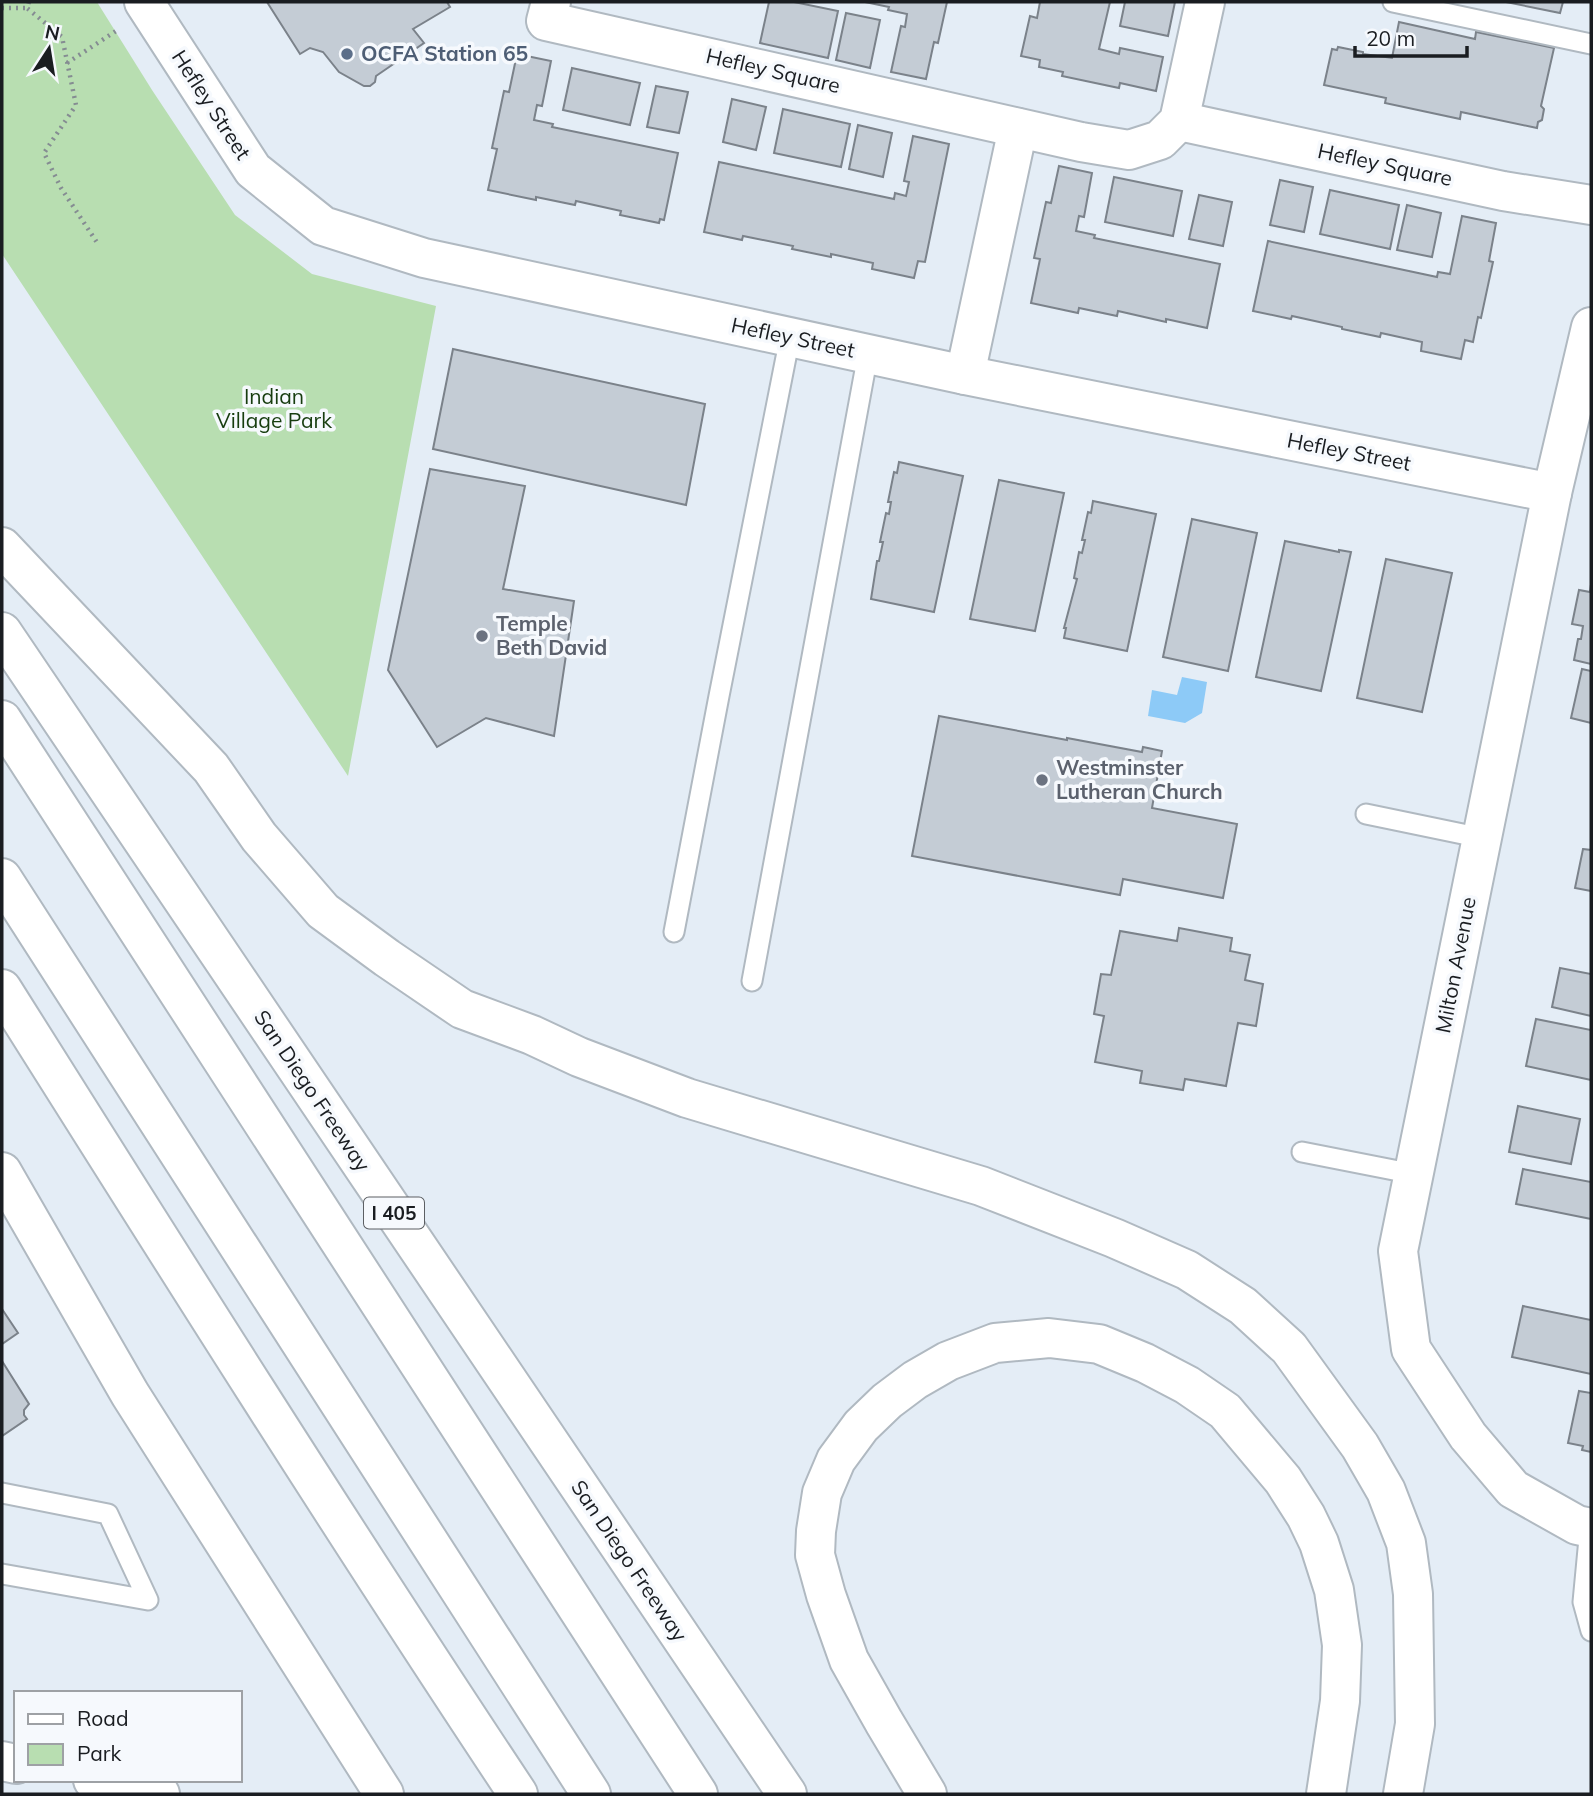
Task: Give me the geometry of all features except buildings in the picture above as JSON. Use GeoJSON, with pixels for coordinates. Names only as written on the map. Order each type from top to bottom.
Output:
{"type":"FeatureCollection","features":[{"type":"Feature","properties":{"kind":"main road","name":"Hefley Street"},"geometry":{"type":"LineString","coordinates":[[144,2],[253,170],[323,226],[424,258],[965,375],[1552,493]]}},
{"type":"Feature","properties":{"kind":"main road","name":"Hefley Square"},"geometry":{"type":"LineString","coordinates":[[551,2],[546,21],[1081,142],[1129,150],[1160,140],[1179,121],[1503,191],[1591,205]]}},
{"type":"Feature","properties":{"kind":"main road"},"geometry":{"type":"LineString","coordinates":[[1179,121],[1205,2]]}},
{"type":"Feature","properties":{"kind":"main road"},"geometry":{"type":"LineString","coordinates":[[965,375],[1018,128]]}},
{"type":"Feature","properties":{"kind":"main road","name":"Milton Avenue"},"geometry":{"type":"LineString","coordinates":[[1590,1528],[1577,1525],[1513,1489],[1468,1436],[1410,1349],[1398,1251],[1552,493],[1591,327]]}},
{"type":"Feature","properties":{"kind":"main road"},"geometry":{"type":"LineString","coordinates":[[2,547],[211,768],[259,837],[323,911],[462,1009],[687,1098],[981,1186],[1187,1270],[1242,1306],[1289,1348],[1360,1446],[1386,1491],[1406,1544],[1413,1594],[1415,1724],[1403,1794]]}},
{"type":"Feature","properties":{"kind":"main road","name":"San Diego Freeway"},"geometry":{"type":"LineString","coordinates":[[2,632],[787,1794]]}},
{"type":"Feature","properties":{"kind":"main road"},"geometry":{"type":"LineString","coordinates":[[2,720],[698,1794]]}},
{"type":"Feature","properties":{"kind":"main road"},"geometry":{"type":"LineString","coordinates":[[2,878],[591,1794]]}},
{"type":"Feature","properties":{"kind":"main road"},"geometry":{"type":"LineString","coordinates":[[2,989],[125,1186],[518,1794]]}},
{"type":"Feature","properties":{"kind":"main road"},"geometry":{"type":"LineString","coordinates":[[2,1172],[130,1394],[384,1794]]}},
{"type":"Feature","properties":{"kind":"main road"},"geometry":{"type":"LineString","coordinates":[[927,1794],[849,1660],[826,1595],[815,1555],[822,1493],[836,1460],[861,1426],[887,1401],[915,1380],[948,1360],[995,1343],[1049,1338],[1100,1344],[1187,1385],[1225,1411],[1283,1480],[1306,1516],[1319,1544],[1334,1590],[1342,1645],[1340,1701],[1326,1794]]}},
{"type":"Feature","properties":{"kind":"main road"},"geometry":{"type":"LineString","coordinates":[[103,1782],[160,1794]]}},
{"type":"Feature","properties":{"kind":"lane"},"geometry":{"type":"LineString","coordinates":[[1393,2],[1591,44]]}},
{"type":"Feature","properties":{"kind":"lane"},"geometry":{"type":"LineString","coordinates":[[674,932],[790,337]]}},
{"type":"Feature","properties":{"kind":"lane"},"geometry":{"type":"LineString","coordinates":[[752,981],[868,354]]}},
{"type":"Feature","properties":{"kind":"lane"},"geometry":{"type":"LineString","coordinates":[[1366,814],[1482,838]]}},
{"type":"Feature","properties":{"kind":"lane"},"geometry":{"type":"LineString","coordinates":[[1303,1152],[1414,1174]]}},
{"type":"Feature","properties":{"kind":"lane"},"geometry":{"type":"LineString","coordinates":[[2,1493],[108,1514],[148,1600],[2,1574]]}},
{"type":"Feature","properties":{"kind":"lane"},"geometry":{"type":"LineString","coordinates":[[1590,1528],[1583,1602],[1591,1631]]}},
{"type":"Feature","properties":{"kind":"path"},"geometry":{"type":"LineString","coordinates":[[2,8],[28,5],[62,37],[76,105],[44,153],[61,188],[98,244]]}},
{"type":"Feature","properties":{"kind":"path"},"geometry":{"type":"LineString","coordinates":[[67,63],[116,31]]}},
{"type":"Feature","properties":{"kind":"green space","name":"Indian Village Park"},"geometry":{"type":"Polygon","coordinates":[[[2,2],[97,2],[235,215],[312,274],[436,306],[348,776],[2,254],[2,2]]]}},
{"type":"Feature","properties":{"kind":"water"},"geometry":{"type":"Polygon","coordinates":[[[1182,677],[1207,682],[1202,713],[1185,723],[1148,716],[1152,690],[1177,695],[1182,677]]]}},
{"type":"Feature","properties":{"kind":"place","name":"OCFA Station 65"},"geometry":{"type":"Point","coordinates":[347,54]}},
{"type":"Feature","properties":{"kind":"place","name":"Temple Beth David"},"geometry":{"type":"Point","coordinates":[482,636]}},
{"type":"Feature","properties":{"kind":"place","name":"Westminster Lutheran Church"},"geometry":{"type":"Point","coordinates":[1042,780]}}]}
